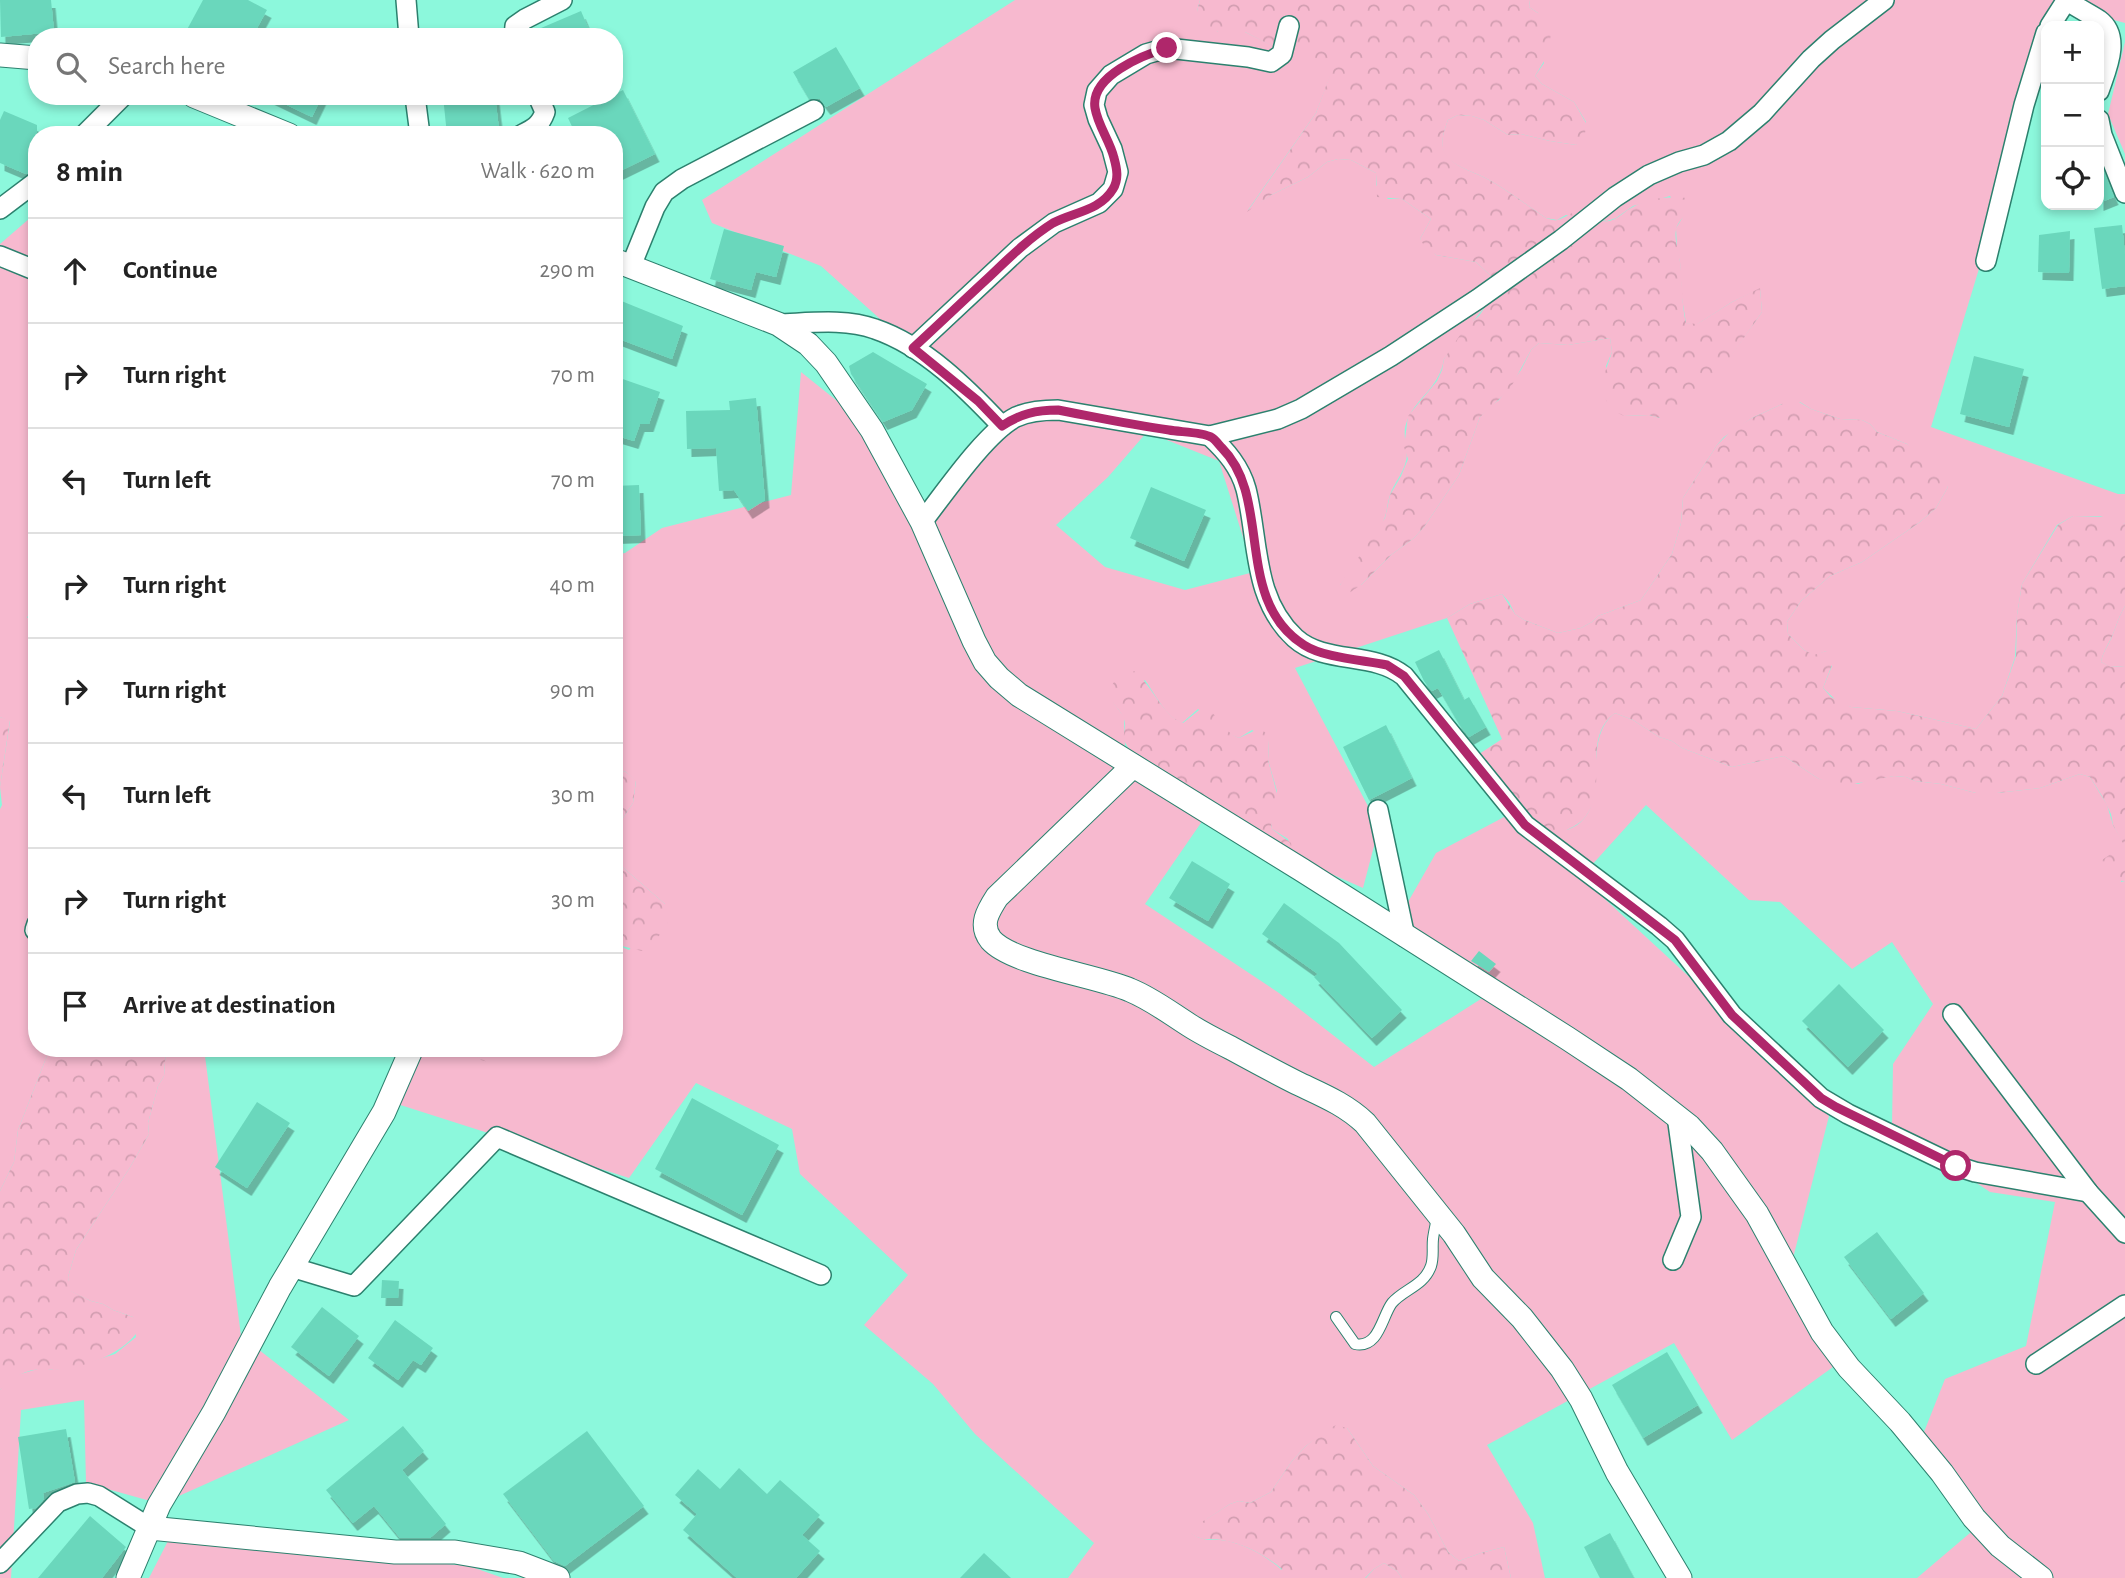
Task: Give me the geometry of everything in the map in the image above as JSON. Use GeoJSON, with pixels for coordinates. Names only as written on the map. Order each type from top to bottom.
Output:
{"type":"FeatureCollection","features":[{"type":"Feature","properties":{"kind":"street"},"geometry":{"type":"LineString","coordinates":[[406,0],[408,28]]}},
{"type":"Feature","properties":{"kind":"street"},"geometry":{"type":"LineString","coordinates":[[515,28],[525,19],[562,0]]}},
{"type":"Feature","properties":{"kind":"street"},"geometry":{"type":"LineString","coordinates":[[922,522],[981,449],[1002,426],[1017,416],[1038,410],[1058,410],[1210,436],[1253,426],[1301,409],[1391,356],[1478,299],[1561,240],[1615,197],[1649,175],[1704,155],[1729,141],[1762,113],[1821,50],[1884,0]]}},
{"type":"Feature","properties":{"kind":"street"},"geometry":{"type":"LineString","coordinates":[[2053,21],[2066,0],[2101,21],[2111,38],[2111,53],[2101,84]]}},
{"type":"Feature","properties":{"kind":"street"},"geometry":{"type":"LineString","coordinates":[[913,348],[1020,248],[1055,223],[1099,203],[1113,189],[1118,172],[1112,149],[1094,105],[1097,91],[1111,75],[1146,54],[1167,48],[1271,62],[1282,54],[1289,26]]}},
{"type":"Feature","properties":{"kind":"street"},"geometry":{"type":"LineString","coordinates":[[1986,261],[2024,105],[2041,49]]}},
{"type":"Feature","properties":{"kind":"street"},"geometry":{"type":"LineString","coordinates":[[0,55],[28,57]]}},
{"type":"Feature","properties":{"kind":"street"},"geometry":{"type":"LineString","coordinates":[[93,126],[114,105]]}},
{"type":"Feature","properties":{"kind":"street"},"geometry":{"type":"LineString","coordinates":[[216,105],[267,126]]}},
{"type":"Feature","properties":{"kind":"street"},"geometry":{"type":"LineString","coordinates":[[416,105],[419,126]]}},
{"type":"Feature","properties":{"kind":"street"},"geometry":{"type":"LineString","coordinates":[[538,126],[545,113],[542,105]]}},
{"type":"Feature","properties":{"kind":"street"},"geometry":{"type":"LineString","coordinates":[[623,261],[664,192],[682,179],[814,110]]}},
{"type":"Feature","properties":{"kind":"street"},"geometry":{"type":"LineString","coordinates":[[2104,140],[2125,192]]}},
{"type":"Feature","properties":{"kind":"street"},"geometry":{"type":"LineString","coordinates":[[0,209],[28,188]]}},
{"type":"Feature","properties":{"kind":"street"},"geometry":{"type":"LineString","coordinates":[[0,256],[28,267]]}},
{"type":"Feature","properties":{"kind":"street"},"geometry":{"type":"LineString","coordinates":[[623,263],[778,324],[808,344],[826,363],[872,430],[922,522],[974,641],[985,662],[999,678],[1036,707],[1302,870],[1567,1038],[1629,1079],[1677,1116],[1712,1151],[1757,1214],[1822,1332],[1849,1368],[1900,1422],[1974,1518],[2000,1546],[2041,1578]]}},
{"type":"Feature","properties":{"kind":"street"},"geometry":{"type":"LineString","coordinates":[[778,324],[845,323],[874,328],[913,348],[978,401],[1002,426]]}},
{"type":"Feature","properties":{"kind":"street"},"geometry":{"type":"LineString","coordinates":[[1210,436],[1231,457],[1246,488],[1261,582],[1275,614],[1284,626],[1305,646],[1323,653],[1387,665],[1404,676],[1525,825],[1675,940],[1732,1015],[1821,1098],[1956,1166],[2088,1192]]}},
{"type":"Feature","properties":{"kind":"street"},"geometry":{"type":"LineString","coordinates":[[1133,766],[997,897],[984,924],[991,940],[1019,956],[1128,989],[1260,1064],[1339,1102],[1352,1111],[1438,1213],[1483,1278],[1522,1318],[1568,1379],[1581,1399],[1617,1472],[1680,1578]]}},
{"type":"Feature","properties":{"kind":"street"},"geometry":{"type":"LineString","coordinates":[[1378,810],[1405,937]]}},
{"type":"Feature","properties":{"kind":"street"},"geometry":{"type":"LineString","coordinates":[[1953,1014],[2088,1192],[2125,1233]]}},
{"type":"Feature","properties":{"kind":"street"},"geometry":{"type":"LineString","coordinates":[[128,1578],[159,1505],[214,1412],[291,1267],[384,1112],[408,1057]]}},
{"type":"Feature","properties":{"kind":"street"},"geometry":{"type":"LineString","coordinates":[[1673,1260],[1691,1217],[1677,1116]]}},
{"type":"Feature","properties":{"kind":"street"},"geometry":{"type":"LineString","coordinates":[[291,1267],[354,1286],[497,1137],[821,1275]]}},
{"type":"Feature","properties":{"kind":"street"},"geometry":{"type":"LineString","coordinates":[[2036,1364],[2125,1305]]}},
{"type":"Feature","properties":{"kind":"street"},"geometry":{"type":"LineString","coordinates":[[0,1563],[58,1502],[77,1494],[88,1493],[99,1496],[150,1528],[395,1552],[455,1552],[519,1563],[558,1578]]}},
{"type":"Feature","properties":{"kind":"lane"},"geometry":{"type":"LineString","coordinates":[[1336,1317],[1355,1344],[1366,1343],[1376,1335],[1393,1303],[1419,1283],[1431,1266],[1438,1213]]}},
{"type":"Feature","properties":{"kind":"green space"},"geometry":{"type":"Polygon","coordinates":[[[1015,0],[1200,0],[1197,11],[1218,32],[1245,32],[1331,74],[1316,113],[1248,210],[1308,177],[1327,162],[1351,160],[1376,173],[1376,185],[1388,199],[1402,199],[1431,219],[1420,239],[1436,255],[1476,262],[1492,277],[1493,292],[1444,359],[1437,379],[1410,415],[1405,429],[1406,461],[1390,495],[1384,519],[1358,563],[1340,585],[1361,585],[1424,527],[1459,475],[1480,417],[1499,400],[1521,370],[1531,350],[1539,343],[1568,345],[1610,338],[1612,352],[1606,366],[1624,416],[1649,415],[1660,418],[1727,361],[1762,312],[1760,289],[1732,302],[1696,325],[1686,323],[1676,228],[1683,217],[1670,196],[1633,206],[1607,221],[1566,215],[1557,220],[1546,218],[1498,185],[1457,165],[1444,153],[1442,143],[1448,120],[1458,115],[1484,120],[1508,135],[1521,134],[1576,145],[1586,122],[1574,102],[1542,84],[1535,76],[1544,63],[1538,13],[1529,7],[1530,0],[2125,0],[2125,23],[2059,5],[2054,21],[2041,21],[2041,64],[1931,427],[2118,494],[2125,494],[2125,524],[2100,516],[2073,516],[2057,525],[2022,584],[2015,657],[2002,696],[1976,729],[1897,711],[1851,707],[1839,703],[1823,688],[1832,666],[1826,651],[1814,656],[1788,634],[1787,622],[1801,601],[1830,576],[1862,562],[1920,522],[1936,508],[1948,487],[1907,444],[1877,432],[1862,420],[1840,419],[1811,409],[1800,402],[1782,404],[1752,418],[1717,445],[1683,498],[1681,523],[1672,554],[1641,600],[1598,616],[1581,628],[1558,633],[1515,614],[1502,594],[1470,604],[1447,618],[1295,668],[1379,827],[1363,888],[1293,857],[1288,839],[1272,829],[1277,791],[1268,760],[1269,740],[1252,730],[1239,738],[1232,735],[1198,709],[1182,723],[1166,710],[1145,680],[1113,702],[1124,717],[1125,746],[1205,817],[1145,904],[1279,993],[1374,1067],[1495,990],[1396,923],[1436,853],[1506,816],[1567,830],[1582,821],[1590,808],[1594,793],[1598,741],[1604,726],[1615,713],[1633,720],[1682,748],[1732,767],[1784,756],[1819,779],[1858,784],[1894,776],[1976,793],[1997,793],[2040,788],[2080,774],[2090,777],[2107,805],[2113,825],[2125,845],[2121,882],[2125,881],[2125,1578],[1917,1578],[1977,1527],[1922,1437],[1945,1379],[2026,1346],[2055,1202],[1990,1192],[1892,1126],[1893,1064],[1933,1004],[1892,942],[1852,969],[1780,902],[1749,900],[1646,805],[1581,877],[1698,985],[1829,1116],[1791,1266],[1833,1367],[1732,1440],[1674,1343],[1487,1445],[1533,1523],[1545,1578],[1511,1578],[1504,1547],[1459,1561],[1448,1552],[1428,1514],[1414,1495],[1373,1466],[1347,1428],[1314,1440],[1306,1446],[1271,1492],[1250,1503],[1239,1501],[1230,1504],[1191,1533],[1200,1538],[1228,1541],[1250,1549],[1282,1570],[1282,1578],[1068,1578],[1094,1543],[975,1434],[933,1384],[864,1325],[908,1275],[800,1174],[792,1129],[696,1083],[629,1178],[391,1102],[418,1057],[478,1057],[482,1060],[502,1057],[623,1057],[623,948],[629,950],[665,904],[623,867],[623,818],[633,803],[636,781],[623,771],[623,553],[662,528],[791,495],[801,372],[872,429],[923,512],[996,423],[821,266],[712,223],[702,200],[1015,0]],[[1147,432],[1108,477],[1056,525],[1105,567],[1185,590],[1254,572],[1219,461],[1147,432]]]}},
{"type":"Feature","properties":{"kind":"green space"},"geometry":{"type":"Polygon","coordinates":[[[1200,0],[1530,0],[1529,7],[1538,13],[1551,31],[1549,53],[1535,76],[1542,84],[1574,102],[1586,123],[1585,134],[1576,145],[1521,134],[1508,135],[1484,120],[1458,115],[1448,120],[1443,143],[1445,153],[1457,165],[1486,178],[1553,220],[1578,212],[1600,221],[1609,221],[1652,200],[1687,198],[1693,209],[1680,221],[1676,234],[1686,323],[1697,324],[1760,288],[1762,312],[1702,398],[1684,415],[1674,419],[1649,415],[1624,416],[1612,410],[1606,400],[1603,378],[1612,352],[1610,338],[1568,345],[1539,343],[1531,350],[1510,389],[1480,417],[1459,475],[1424,527],[1349,593],[1340,585],[1385,518],[1390,495],[1408,459],[1404,447],[1408,416],[1437,381],[1444,359],[1464,329],[1479,316],[1489,301],[1493,292],[1492,277],[1476,262],[1436,255],[1425,247],[1420,239],[1431,219],[1402,199],[1377,197],[1376,173],[1351,160],[1327,162],[1308,177],[1271,195],[1247,212],[1316,113],[1330,75],[1245,32],[1218,32],[1199,20],[1197,11],[1200,0]]]}},
{"type":"Feature","properties":{"kind":"green space"},"geometry":{"type":"Polygon","coordinates":[[[2125,42],[2125,154],[2108,114],[2125,42]]]}},
{"type":"Feature","properties":{"kind":"green space"},"geometry":{"type":"Polygon","coordinates":[[[28,220],[28,1057],[46,1057],[18,1130],[14,1162],[0,1191],[0,787],[10,721],[0,717],[0,244],[28,220]]]}},
{"type":"Feature","properties":{"kind":"green space"},"geometry":{"type":"Polygon","coordinates":[[[1789,396],[1811,409],[1840,419],[1862,420],[1877,432],[1907,444],[1936,465],[1948,487],[1936,508],[1920,522],[1862,562],[1830,576],[1801,601],[1787,622],[1788,634],[1804,650],[1814,655],[1826,651],[1835,657],[1823,688],[1831,697],[1851,707],[1897,711],[1976,729],[2002,696],[2016,656],[2017,615],[2022,584],[2058,525],[2073,516],[2113,517],[2125,524],[2125,606],[2101,662],[2111,667],[2125,666],[2125,881],[2110,880],[2101,872],[2102,860],[2124,845],[2102,796],[2090,777],[2080,774],[2040,788],[1997,793],[1976,793],[1894,776],[1849,785],[1819,779],[1784,756],[1732,767],[1682,748],[1633,720],[1615,713],[1605,723],[1599,735],[1592,804],[1577,825],[1559,835],[1534,828],[1473,758],[1502,739],[1447,618],[1470,604],[1502,594],[1515,614],[1558,633],[1581,628],[1598,616],[1641,600],[1672,554],[1681,523],[1683,498],[1717,445],[1732,430],[1782,404],[1789,396]]]}},
{"type":"Feature","properties":{"kind":"green space"},"geometry":{"type":"Polygon","coordinates":[[[2125,606],[2125,666],[2110,667],[2101,662],[2125,606]]]}},
{"type":"Feature","properties":{"kind":"green space"},"geometry":{"type":"Polygon","coordinates":[[[1135,671],[1176,720],[1183,723],[1204,706],[1228,731],[1239,738],[1260,728],[1268,735],[1268,760],[1279,801],[1277,814],[1271,824],[1272,829],[1291,843],[1293,857],[1135,755],[1129,748],[1124,738],[1125,721],[1111,700],[1109,690],[1119,676],[1135,671]]]}},
{"type":"Feature","properties":{"kind":"green space"},"geometry":{"type":"Polygon","coordinates":[[[0,717],[10,720],[0,787],[0,717]]]}},
{"type":"Feature","properties":{"kind":"green space"},"geometry":{"type":"Polygon","coordinates":[[[623,771],[636,780],[633,803],[623,818],[623,771]]]}},
{"type":"Feature","properties":{"kind":"green space"},"geometry":{"type":"Polygon","coordinates":[[[623,867],[665,904],[668,922],[655,942],[642,951],[623,946],[623,867]]]}},
{"type":"Feature","properties":{"kind":"green space"},"geometry":{"type":"Polygon","coordinates":[[[46,1057],[165,1057],[164,1076],[158,1086],[148,1123],[149,1134],[76,1250],[68,1277],[71,1291],[133,1317],[140,1327],[125,1345],[103,1358],[78,1367],[25,1372],[0,1390],[0,1191],[14,1162],[18,1130],[46,1057]]]}},
{"type":"Feature","properties":{"kind":"green space"},"geometry":{"type":"Polygon","coordinates":[[[165,1057],[205,1057],[241,1336],[349,1420],[161,1504],[86,1483],[84,1400],[21,1410],[11,1578],[0,1578],[0,1390],[7,1381],[17,1375],[41,1368],[54,1370],[77,1366],[115,1354],[136,1337],[133,1317],[70,1291],[68,1277],[76,1250],[149,1134],[148,1123],[158,1086],[164,1076],[165,1057]]]}},
{"type":"Feature","properties":{"kind":"green space"},"geometry":{"type":"Polygon","coordinates":[[[477,1057],[508,1057],[504,1066],[477,1057]]]}},
{"type":"Feature","properties":{"kind":"green space"},"geometry":{"type":"Polygon","coordinates":[[[1336,1425],[1347,1428],[1373,1466],[1414,1495],[1428,1514],[1448,1552],[1459,1561],[1504,1547],[1511,1578],[1402,1578],[1397,1571],[1384,1563],[1365,1578],[1282,1578],[1282,1569],[1254,1551],[1239,1544],[1202,1539],[1190,1533],[1197,1525],[1230,1504],[1239,1501],[1250,1503],[1271,1492],[1306,1446],[1336,1425]]]}},
{"type":"Feature","properties":{"kind":"green space"},"geometry":{"type":"Polygon","coordinates":[[[169,1539],[469,1566],[503,1578],[149,1578],[169,1539]]]}},
{"type":"Feature","properties":{"kind":"green space"},"geometry":{"type":"Polygon","coordinates":[[[1384,1563],[1397,1571],[1402,1578],[1366,1578],[1374,1569],[1384,1563]]]}},
{"type":"Feature","properties":{"kind":"building"},"geometry":{"type":"Polygon","coordinates":[[[0,0],[51,0],[54,28],[28,28],[28,34],[1,37],[0,0]]]}},
{"type":"Feature","properties":{"kind":"building"},"geometry":{"type":"Polygon","coordinates":[[[203,0],[248,0],[267,10],[257,28],[188,28],[203,0]]]}},
{"type":"Feature","properties":{"kind":"building"},"geometry":{"type":"Polygon","coordinates":[[[581,11],[588,28],[541,28],[581,11]]]}},
{"type":"Feature","properties":{"kind":"building"},"geometry":{"type":"Polygon","coordinates":[[[836,47],[860,88],[826,107],[820,99],[809,99],[793,72],[836,47]]]}},
{"type":"Feature","properties":{"kind":"building"},"geometry":{"type":"Polygon","coordinates":[[[623,90],[655,154],[623,170],[623,126],[572,126],[568,118],[594,105],[623,105],[623,90]]]}},
{"type":"Feature","properties":{"kind":"building"},"geometry":{"type":"Polygon","coordinates":[[[287,105],[318,105],[312,117],[287,105]]]}},
{"type":"Feature","properties":{"kind":"building"},"geometry":{"type":"Polygon","coordinates":[[[444,105],[496,105],[499,126],[446,126],[444,105]]]}},
{"type":"Feature","properties":{"kind":"building"},"geometry":{"type":"Polygon","coordinates":[[[4,111],[37,125],[28,126],[28,173],[0,163],[0,120],[4,111]]]}},
{"type":"Feature","properties":{"kind":"building"},"geometry":{"type":"Polygon","coordinates":[[[2104,172],[2114,197],[2104,201],[2104,172]]]}},
{"type":"Feature","properties":{"kind":"building"},"geometry":{"type":"Polygon","coordinates":[[[2122,225],[2125,286],[2102,289],[2094,228],[2122,225]]]}},
{"type":"Feature","properties":{"kind":"building"},"geometry":{"type":"Polygon","coordinates":[[[724,229],[784,246],[776,277],[756,272],[751,290],[710,279],[724,229]]]}},
{"type":"Feature","properties":{"kind":"building"},"geometry":{"type":"Polygon","coordinates":[[[2070,231],[2069,273],[2038,272],[2039,235],[2070,231]]]}},
{"type":"Feature","properties":{"kind":"building"},"geometry":{"type":"Polygon","coordinates":[[[623,302],[683,326],[672,359],[623,340],[623,302]]]}},
{"type":"Feature","properties":{"kind":"building"},"geometry":{"type":"Polygon","coordinates":[[[873,352],[927,384],[912,410],[883,422],[851,374],[849,366],[873,352]]]}},
{"type":"Feature","properties":{"kind":"building"},"geometry":{"type":"Polygon","coordinates":[[[1974,356],[2024,369],[2009,427],[1960,414],[1974,356]]]}},
{"type":"Feature","properties":{"kind":"building"},"geometry":{"type":"Polygon","coordinates":[[[623,379],[660,392],[649,424],[640,424],[634,441],[623,438],[623,379]]]}},
{"type":"Feature","properties":{"kind":"building"},"geometry":{"type":"Polygon","coordinates":[[[756,398],[765,500],[748,511],[734,490],[719,491],[716,448],[687,449],[686,411],[730,410],[729,401],[756,398]]]}},
{"type":"Feature","properties":{"kind":"building"},"geometry":{"type":"Polygon","coordinates":[[[639,485],[641,535],[623,536],[623,486],[639,485]]]}},
{"type":"Feature","properties":{"kind":"building"},"geometry":{"type":"Polygon","coordinates":[[[1151,487],[1206,510],[1184,561],[1130,538],[1151,487]]]}},
{"type":"Feature","properties":{"kind":"building"},"geometry":{"type":"Polygon","coordinates":[[[1439,650],[1464,700],[1469,697],[1486,727],[1469,737],[1438,688],[1432,691],[1424,681],[1415,662],[1439,650]]]}},
{"type":"Feature","properties":{"kind":"building"},"geometry":{"type":"Polygon","coordinates":[[[1386,725],[1412,778],[1369,800],[1343,747],[1386,725]]]}},
{"type":"Feature","properties":{"kind":"building"},"geometry":{"type":"Polygon","coordinates":[[[1192,861],[1230,884],[1208,921],[1169,898],[1192,861]]]}},
{"type":"Feature","properties":{"kind":"building"},"geometry":{"type":"Polygon","coordinates":[[[1284,903],[1339,943],[1402,1010],[1372,1038],[1314,977],[1318,974],[1262,934],[1284,903]]]}},
{"type":"Feature","properties":{"kind":"building"},"geometry":{"type":"Polygon","coordinates":[[[1479,951],[1496,964],[1489,972],[1471,961],[1479,951]]]}},
{"type":"Feature","properties":{"kind":"building"},"geometry":{"type":"Polygon","coordinates":[[[1839,984],[1884,1030],[1848,1067],[1802,1021],[1839,984]]]}},
{"type":"Feature","properties":{"kind":"building"},"geometry":{"type":"Polygon","coordinates":[[[692,1098],[779,1145],[742,1215],[655,1169],[692,1098]]]}},
{"type":"Feature","properties":{"kind":"building"},"geometry":{"type":"Polygon","coordinates":[[[257,1102],[290,1123],[247,1188],[215,1167],[257,1102]]]}},
{"type":"Feature","properties":{"kind":"building"},"geometry":{"type":"Polygon","coordinates":[[[1877,1232],[1924,1293],[1891,1319],[1844,1257],[1877,1232]]]}},
{"type":"Feature","properties":{"kind":"building"},"geometry":{"type":"Polygon","coordinates":[[[382,1280],[399,1281],[398,1298],[381,1298],[382,1280]]]}},
{"type":"Feature","properties":{"kind":"building"},"geometry":{"type":"Polygon","coordinates":[[[322,1307],[359,1336],[329,1376],[291,1347],[322,1307]]]}},
{"type":"Feature","properties":{"kind":"building"},"geometry":{"type":"Polygon","coordinates":[[[395,1320],[433,1348],[421,1365],[413,1360],[398,1380],[368,1358],[395,1320]]]}},
{"type":"Feature","properties":{"kind":"building"},"geometry":{"type":"Polygon","coordinates":[[[1667,1352],[1698,1405],[1643,1438],[1612,1385],[1667,1352]]]}},
{"type":"Feature","properties":{"kind":"building"},"geometry":{"type":"Polygon","coordinates":[[[403,1426],[424,1451],[402,1470],[446,1524],[430,1538],[400,1538],[374,1506],[353,1523],[326,1490],[403,1426]]]}},
{"type":"Feature","properties":{"kind":"building"},"geometry":{"type":"Polygon","coordinates":[[[66,1429],[75,1482],[43,1493],[44,1499],[36,1508],[29,1509],[18,1437],[66,1429]]]}},
{"type":"Feature","properties":{"kind":"building"},"geometry":{"type":"Polygon","coordinates":[[[587,1431],[644,1506],[565,1566],[554,1561],[503,1494],[587,1431]]]}},
{"type":"Feature","properties":{"kind":"building"},"geometry":{"type":"Polygon","coordinates":[[[739,1468],[767,1494],[780,1480],[820,1515],[802,1535],[820,1551],[796,1578],[737,1578],[683,1530],[697,1514],[675,1495],[698,1469],[720,1489],[739,1468]]]}},
{"type":"Feature","properties":{"kind":"building"},"geometry":{"type":"Polygon","coordinates":[[[90,1516],[126,1547],[102,1578],[38,1578],[90,1516]]]}},
{"type":"Feature","properties":{"kind":"building"},"geometry":{"type":"Polygon","coordinates":[[[1610,1533],[1634,1578],[1600,1578],[1584,1547],[1610,1533]]]}},
{"type":"Feature","properties":{"kind":"building"},"geometry":{"type":"Polygon","coordinates":[[[984,1553],[1011,1578],[960,1578],[984,1553]]]}},
{"type":"Feature","properties":{"kind":"route"},"geometry":{"type":"LineString","coordinates":[[1167,48],[1131,62],[1111,75],[1097,91],[1094,105],[1112,149],[1118,172],[1113,189],[1099,203],[1055,223],[1020,248],[913,348],[946,372],[1002,426],[1017,416],[1038,410],[1058,410],[1210,436],[1231,457],[1246,488],[1261,582],[1275,614],[1294,638],[1323,653],[1396,669],[1525,825],[1675,940],[1732,1015],[1821,1098],[1956,1166]]}}]}
